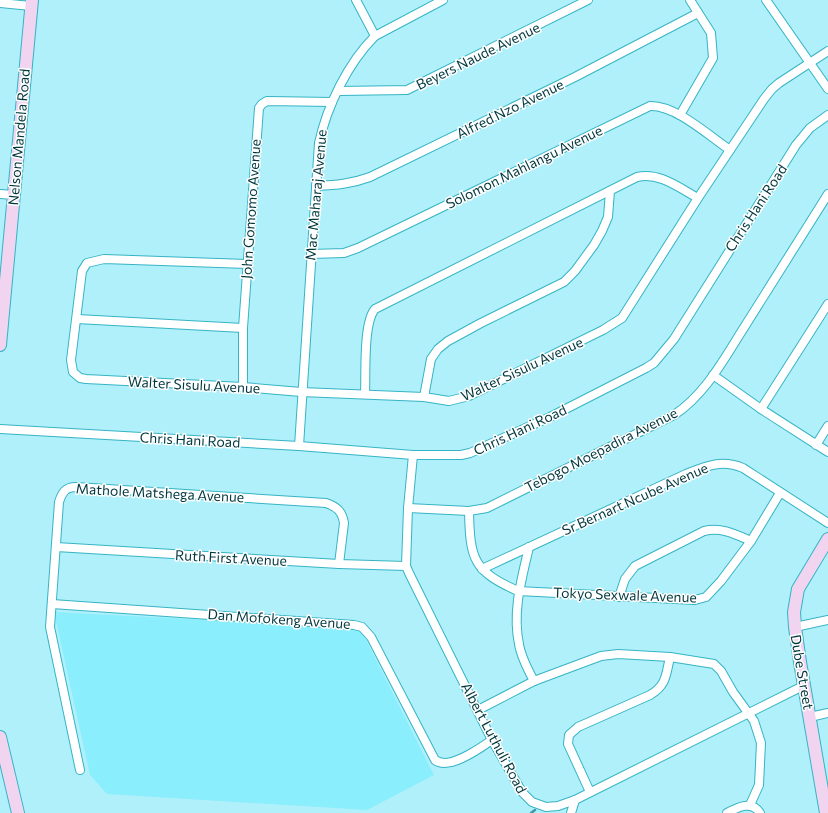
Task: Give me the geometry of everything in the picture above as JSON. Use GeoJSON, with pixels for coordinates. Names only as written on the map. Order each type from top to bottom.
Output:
{"type":"FeatureCollection","features":[{"type":"Feature","properties":{"kind":"street"},"geometry":{"type":"LineString","coordinates":[[356,0],[375,36]]}},
{"type":"Feature","properties":{"kind":"street","name":"Mac Maharaj Avenue"},"geometry":{"type":"LineString","coordinates":[[298,446],[319,143],[323,122],[338,91],[368,44],[375,36],[443,0]]}},
{"type":"Feature","properties":{"kind":"street","name":"Beyers Naude Avenue"},"geometry":{"type":"LineString","coordinates":[[338,91],[407,90],[588,0]]}},
{"type":"Feature","properties":{"kind":"street"},"geometry":{"type":"LineString","coordinates":[[680,115],[713,58],[711,33],[690,0]]}},
{"type":"Feature","properties":{"kind":"street"},"geometry":{"type":"LineString","coordinates":[[766,0],[828,89]]}},
{"type":"Feature","properties":{"kind":"street"},"geometry":{"type":"LineString","coordinates":[[0,3],[31,3]]}},
{"type":"Feature","properties":{"kind":"street","name":"Nelson Mandela Road"},"geometry":{"type":"LineString","coordinates":[[0,345],[31,3]]}},
{"type":"Feature","properties":{"kind":"street","name":"Alfred Nzo Avenue"},"geometry":{"type":"LineString","coordinates":[[316,186],[353,184],[370,177],[569,80],[698,13]]}},
{"type":"Feature","properties":{"kind":"street","name":"Walter Sisulu Avenue"},"geometry":{"type":"LineString","coordinates":[[78,319],[71,366],[76,375],[86,380],[424,397],[449,401],[469,396],[619,321],[654,269],[698,198],[772,89],[828,51]]}},
{"type":"Feature","properties":{"kind":"street","name":"John Gomomo Avenue"},"geometry":{"type":"LineString","coordinates":[[243,387],[243,328],[259,108],[267,101],[332,102]]}},
{"type":"Feature","properties":{"kind":"street","name":"Solomon Mahlangu Avenue"},"geometry":{"type":"LineString","coordinates":[[311,254],[344,253],[358,248],[644,108],[655,106],[663,107],[680,115],[730,150]]}},
{"type":"Feature","properties":{"kind":"street","name":"Chris Hani Road"},"geometry":{"type":"LineString","coordinates":[[0,429],[298,446],[413,455],[462,456],[470,453],[550,417],[654,363],[674,339],[796,145],[810,128],[828,115]]}},
{"type":"Feature","properties":{"kind":"street"},"geometry":{"type":"LineString","coordinates":[[365,394],[368,325],[370,314],[375,309],[637,177],[651,176],[660,178],[698,198]]}},
{"type":"Feature","properties":{"kind":"street"},"geometry":{"type":"LineString","coordinates":[[424,397],[431,359],[438,349],[448,341],[481,323],[564,282],[575,271],[594,245],[605,224],[608,217],[610,191]]}},
{"type":"Feature","properties":{"kind":"street"},"geometry":{"type":"LineString","coordinates":[[0,194],[14,196]]}},
{"type":"Feature","properties":{"kind":"street","name":"Tebogo Moepadira Avenue"},"geometry":{"type":"LineString","coordinates":[[408,508],[469,511],[492,505],[674,415],[693,401],[713,375],[828,194]]}},
{"type":"Feature","properties":{"kind":"street"},"geometry":{"type":"LineString","coordinates":[[243,328],[78,319],[82,271],[87,263],[104,260],[247,264]]}},
{"type":"Feature","properties":{"kind":"street"},"geometry":{"type":"LineString","coordinates":[[761,409],[828,304]]}},
{"type":"Feature","properties":{"kind":"street"},"geometry":{"type":"LineString","coordinates":[[713,375],[761,409],[828,452]]}},
{"type":"Feature","properties":{"kind":"street"},"geometry":{"type":"LineString","coordinates":[[816,445],[828,426]]}},
{"type":"Feature","properties":{"kind":"street","name":"Albert Luthuli Road"},"geometry":{"type":"LineString","coordinates":[[413,455],[408,508],[406,566],[492,740],[527,798],[546,807],[558,806],[575,800],[748,712],[805,685]]}},
{"type":"Feature","properties":{"kind":"street","name":"Sr Bernart Ncube Avenue"},"geometry":{"type":"LineString","coordinates":[[482,569],[686,474],[715,464],[734,464],[828,523]]}},
{"type":"Feature","properties":{"kind":"street","name":"Mathole Matshega Avenue"},"geometry":{"type":"LineString","coordinates":[[80,770],[50,627],[61,496],[66,489],[76,487],[326,503],[340,511],[343,517],[344,523],[339,564]]}},
{"type":"Feature","properties":{"kind":"street","name":"Tokyo Sexwale Avenue"},"geometry":{"type":"LineString","coordinates":[[469,511],[471,547],[482,569],[495,580],[518,590],[688,600],[706,597],[721,581],[751,540],[780,493]]}},
{"type":"Feature","properties":{"kind":"street"},"geometry":{"type":"LineString","coordinates":[[619,596],[625,579],[635,566],[704,531],[725,530],[751,540]]}},
{"type":"Feature","properties":{"kind":"street","name":"Dube Street"},"geometry":{"type":"LineString","coordinates":[[826,813],[795,627],[798,589],[828,539]]}},
{"type":"Feature","properties":{"kind":"street","name":"Ruth First Avenue"},"geometry":{"type":"LineString","coordinates":[[56,547],[339,564],[406,566]]}},
{"type":"Feature","properties":{"kind":"street"},"geometry":{"type":"LineString","coordinates":[[529,547],[518,590],[519,645],[534,681]]}},
{"type":"Feature","properties":{"kind":"street","name":"Dan Mofokeng Avenue"},"geometry":{"type":"LineString","coordinates":[[52,604],[354,624],[362,627],[371,637],[435,760],[441,763],[456,760],[492,740]]}},
{"type":"Feature","properties":{"kind":"street"},"geometry":{"type":"LineString","coordinates":[[795,627],[828,620]]}},
{"type":"Feature","properties":{"kind":"street"},"geometry":{"type":"LineString","coordinates":[[478,710],[534,681],[600,656],[618,654],[670,657],[714,664],[722,671],[733,692],[754,721],[761,743],[759,785],[750,805]]}},
{"type":"Feature","properties":{"kind":"street"},"geometry":{"type":"LineString","coordinates":[[590,792],[568,744],[569,735],[578,727],[650,695],[661,688],[664,684],[670,657]]}},
{"type":"Feature","properties":{"kind":"street"},"geometry":{"type":"LineString","coordinates":[[810,716],[828,713]]}},
{"type":"Feature","properties":{"kind":"street"},"geometry":{"type":"LineString","coordinates":[[0,737],[18,813]]}},
{"type":"Feature","properties":{"kind":"street"},"geometry":{"type":"LineString","coordinates":[[571,813],[575,800]]}},
{"type":"Feature","properties":{"kind":"street"},"geometry":{"type":"LineString","coordinates":[[727,813],[744,805],[750,805],[757,808],[760,813]]}},
{"type":"Feature","properties":{"kind":"shaded area"},"geometry":{"type":"Polygon","coordinates":[[[54,612],[360,628],[434,775],[367,810],[107,794],[90,775],[54,612]]]}},
{"type":"Feature","properties":{"kind":"waterway"},"geometry":{"type":"LineString","coordinates":[[531,813],[535,810]]}}]}
